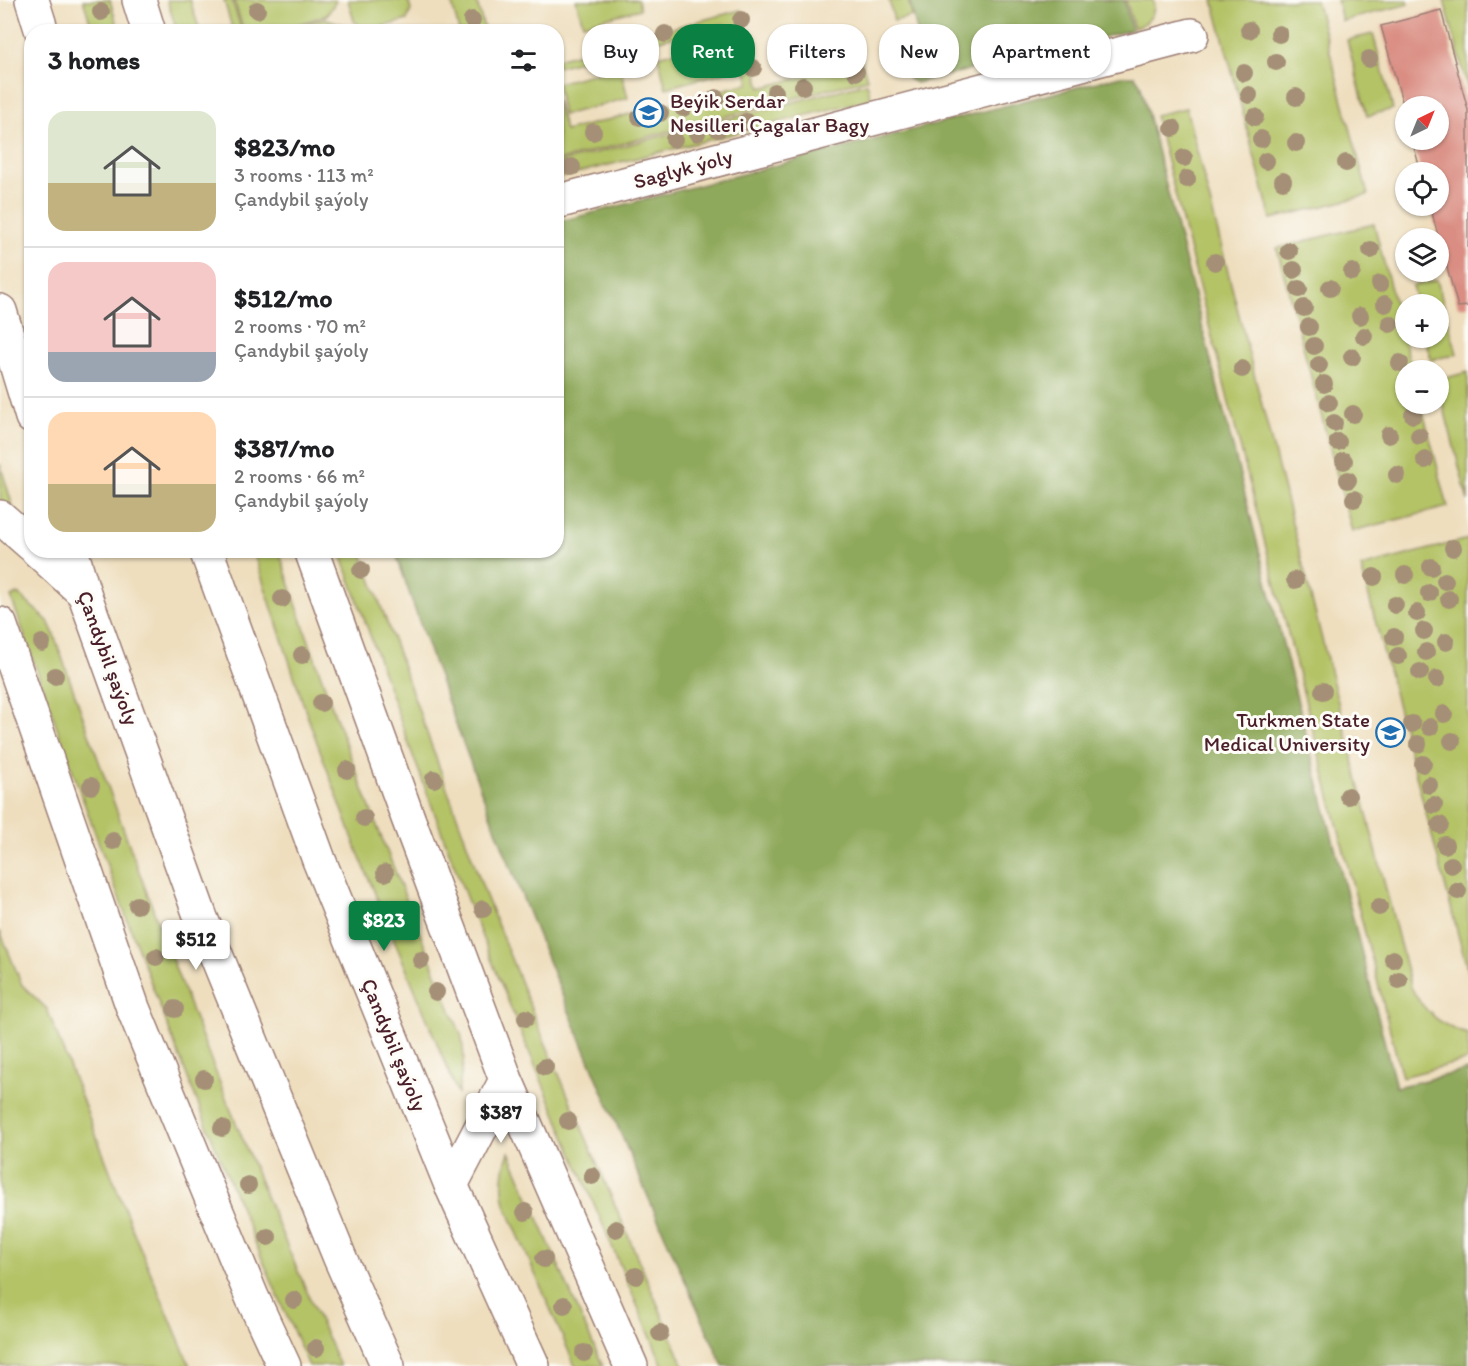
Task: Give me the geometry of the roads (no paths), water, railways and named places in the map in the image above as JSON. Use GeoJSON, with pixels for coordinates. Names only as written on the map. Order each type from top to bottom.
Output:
{"type":"FeatureCollection","features":[{"type":"Feature","properties":{"kind":"street"},"geometry":{"type":"LineString","coordinates":[[32,0],[40,24]]}},
{"type":"Feature","properties":{"kind":"street"},"geometry":{"type":"LineString","coordinates":[[139,0],[146,24]]}},
{"type":"Feature","properties":{"kind":"street","name":"Saglyk ýoly"},"geometry":{"type":"LineString","coordinates":[[564,200],[1192,35]]}},
{"type":"Feature","properties":{"kind":"street"},"geometry":{"type":"LineString","coordinates":[[0,311],[24,390]]}},
{"type":"Feature","properties":{"kind":"street"},"geometry":{"type":"LineString","coordinates":[[0,517],[24,538]]}},
{"type":"Feature","properties":{"kind":"street"},"geometry":{"type":"LineString","coordinates":[[46,558],[84,593]]}},
{"type":"Feature","properties":{"kind":"street","name":"Çandybil şaýoly"},"geometry":{"type":"LineString","coordinates":[[73,558],[201,918],[340,1258],[388,1366]]}},
{"type":"Feature","properties":{"kind":"street","name":"Çandybil şaýoly"},"geometry":{"type":"LineString","coordinates":[[209,558],[319,860],[452,1185],[533,1366]]}},
{"type":"Feature","properties":{"kind":"street"},"geometry":{"type":"LineString","coordinates":[[314,558],[506,1080],[631,1366]]}},
{"type":"Feature","properties":{"kind":"street"},"geometry":{"type":"LineString","coordinates":[[0,624],[133,1008],[252,1297],[284,1366]]}},
{"type":"Feature","properties":{"kind":"street"},"geometry":{"type":"LineString","coordinates":[[452,1185],[506,1080]]}},
{"type":"Feature","properties":{"kind":"place","name":"Beýik Serdar Nesilleri Çagalar Bagy"},"geometry":{"type":"Point","coordinates":[649,113]}},
{"type":"Feature","properties":{"kind":"place","name":"Turkmen State Medical University"},"geometry":{"type":"Point","coordinates":[1391,732]}}]}
